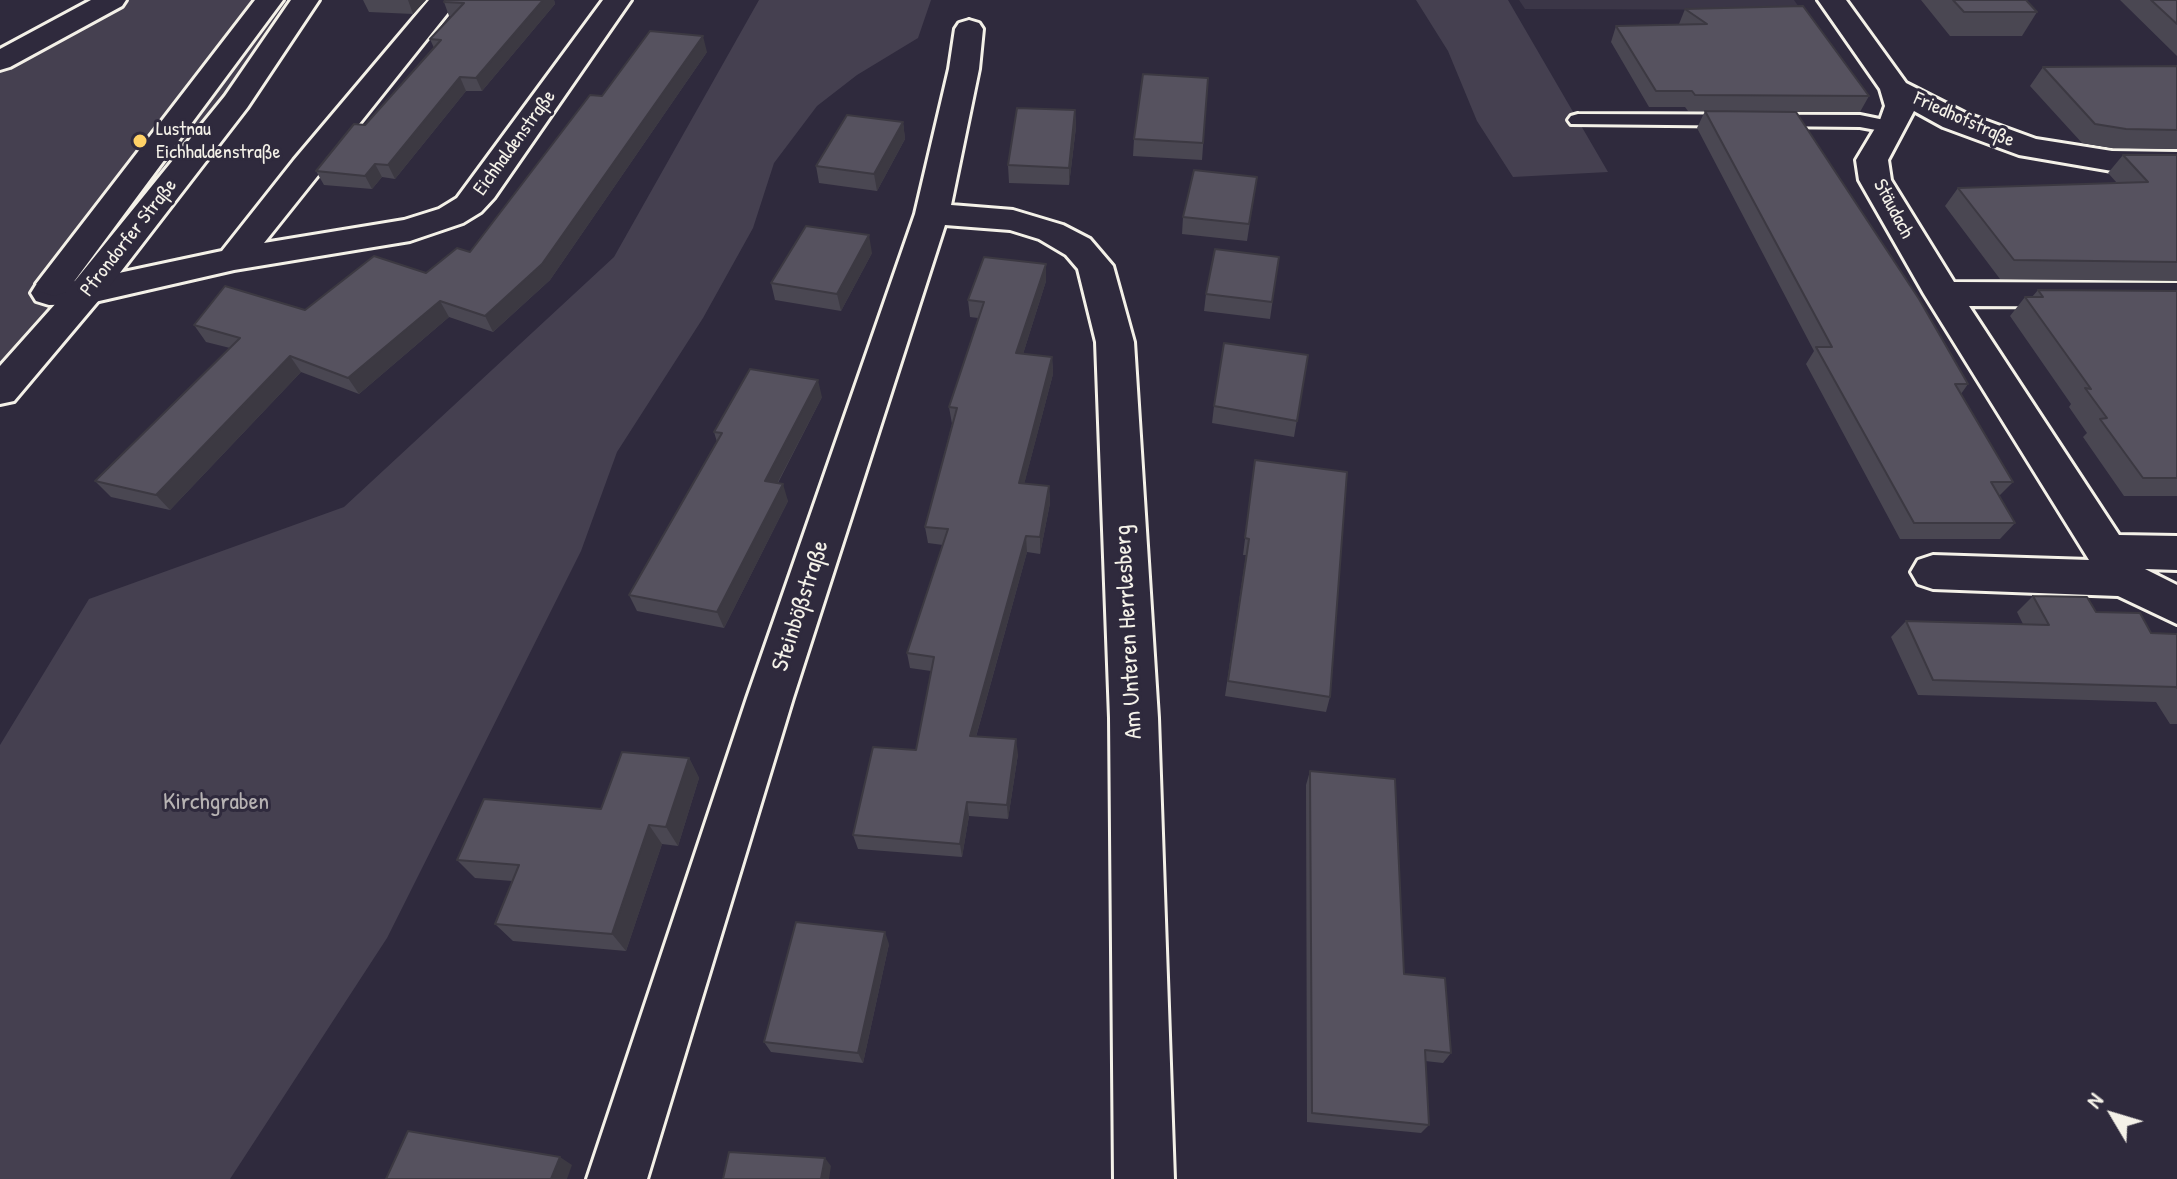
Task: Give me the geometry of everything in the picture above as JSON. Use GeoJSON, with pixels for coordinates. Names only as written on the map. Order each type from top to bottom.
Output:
{"type":"FeatureCollection","features":[{"type":"Feature","properties":{"kind":"street"},"geometry":{"type":"LineString","coordinates":[[0,61],[112,0]]}},
{"type":"Feature","properties":{"kind":"street","name":"Pfrondorfer Straße"},"geometry":{"type":"LineString","coordinates":[[0,352],[269,0]]}},
{"type":"Feature","properties":{"kind":"street","name":"Pfrondorfer Straße"},"geometry":{"type":"LineString","coordinates":[[0,391],[86,292],[236,102],[305,0]]}},
{"type":"Feature","properties":{"kind":"street"},"geometry":{"type":"LineString","coordinates":[[234,259],[305,167],[444,0]]}},
{"type":"Feature","properties":{"kind":"street","name":"Eichhaldenstraße"},"geometry":{"type":"LineString","coordinates":[[47,293],[86,292],[234,259],[420,228],[451,216],[469,205],[496,172],[617,0]]}},
{"type":"Feature","properties":{"kind":"street"},"geometry":{"type":"LineString","coordinates":[[1832,0],[1895,89]]}},
{"type":"Feature","properties":{"kind":"street","name":"Steinbößstraße"},"geometry":{"type":"LineString","coordinates":[[617,1179],[770,698],[932,214],[964,69],[969,29]]}},
{"type":"Feature","properties":{"kind":"street","name":"Stäudach"},"geometry":{"type":"LineString","coordinates":[[1895,89],[1900,106],[1892,127],[1872,160],[1875,180],[1942,294],[2115,565]]}},
{"type":"Feature","properties":{"kind":"street","name":"Friedhofstraße"},"geometry":{"type":"LineString","coordinates":[[1895,89],[1954,120],[2030,148],[2112,161],[2177,162]]}},
{"type":"Feature","properties":{"kind":"street","name":"Am Unteren Herrlesberg"},"geometry":{"type":"LineString","coordinates":[[932,214],[1013,220],[1051,232],[1078,247],[1095,266],[1115,342],[1134,718],[1144,1179]]}},
{"type":"Feature","properties":{"kind":"street"},"geometry":{"type":"LineString","coordinates":[[1942,294],[2177,295]]}},
{"type":"Feature","properties":{"kind":"street"},"geometry":{"type":"LineString","coordinates":[[1933,572],[2115,565],[2177,553]]}},
{"type":"Feature","properties":{"kind":"street"},"geometry":{"type":"LineString","coordinates":[[2115,565],[2177,606]]}},
{"type":"Feature","properties":{"kind":"lane"},"geometry":{"type":"LineString","coordinates":[[1578,120],[1860,121],[1892,127]]}},
{"type":"Feature","properties":{"kind":"shaded area"},"geometry":{"type":"Polygon","coordinates":[[[1519,0],[1794,0],[1801,10],[1525,9],[1519,0]]]}},
{"type":"Feature","properties":{"kind":"green space"},"geometry":{"type":"Polygon","coordinates":[[[112,0],[302,0],[0,391],[0,61],[112,0]]]}},
{"type":"Feature","properties":{"kind":"green space","name":"Kirchgraben"},"geometry":{"type":"Polygon","coordinates":[[[759,0],[931,0],[918,38],[857,75],[817,106],[774,163],[753,228],[703,318],[617,452],[581,551],[387,938],[230,1179],[0,1179],[0,745],[89,599],[344,507],[614,257],[759,0]]]}},
{"type":"Feature","properties":{"kind":"green space"},"geometry":{"type":"Polygon","coordinates":[[[1416,0],[1508,0],[1608,172],[1513,177],[1477,121],[1448,51],[1416,0]]]}},
{"type":"Feature","properties":{"kind":"building"},"geometry":{"type":"Polygon","coordinates":[[[445,0],[543,0],[476,78],[460,77],[388,165],[375,164],[365,176],[316,171],[354,124],[365,125],[441,40],[430,39],[464,3],[445,0]]]}},
{"type":"Feature","properties":{"kind":"building"},"geometry":{"type":"Polygon","coordinates":[[[1953,0],[2026,0],[2037,12],[1964,12],[1953,0]]]}},
{"type":"Feature","properties":{"kind":"building"},"geometry":{"type":"Polygon","coordinates":[[[2151,0],[2177,0],[2177,24],[2151,0]]]}},
{"type":"Feature","properties":{"kind":"building"},"geometry":{"type":"Polygon","coordinates":[[[1803,6],[1869,96],[1695,95],[1692,91],[1656,91],[1616,26],[1707,24],[1685,9],[1803,6]]]}},
{"type":"Feature","properties":{"kind":"building"},"geometry":{"type":"Polygon","coordinates":[[[650,31],[703,36],[542,264],[485,316],[440,301],[348,378],[290,356],[156,495],[95,481],[240,338],[194,325],[225,286],[305,310],[374,256],[426,273],[457,248],[470,252],[590,95],[602,96],[650,31]]]}},
{"type":"Feature","properties":{"kind":"building"},"geometry":{"type":"Polygon","coordinates":[[[2177,66],[2177,130],[2126,129],[2095,124],[2043,67],[2177,66]]]}},
{"type":"Feature","properties":{"kind":"building"},"geometry":{"type":"Polygon","coordinates":[[[1143,74],[1208,78],[1203,143],[1134,139],[1143,74]]]}},
{"type":"Feature","properties":{"kind":"building"},"geometry":{"type":"Polygon","coordinates":[[[1017,108],[1075,110],[1069,168],[1008,165],[1017,108]]]}},
{"type":"Feature","properties":{"kind":"building"},"geometry":{"type":"Polygon","coordinates":[[[1705,111],[1796,112],[1919,299],[1968,384],[1955,384],[2013,482],[1991,482],[2015,523],[1914,523],[1816,347],[1832,347],[1705,111]]]}},
{"type":"Feature","properties":{"kind":"building"},"geometry":{"type":"Polygon","coordinates":[[[847,115],[903,122],[874,174],[816,166],[847,115]]]}},
{"type":"Feature","properties":{"kind":"building"},"geometry":{"type":"Polygon","coordinates":[[[2123,155],[2177,155],[2177,262],[2014,260],[1958,188],[2148,182],[2123,155]]]}},
{"type":"Feature","properties":{"kind":"building"},"geometry":{"type":"Polygon","coordinates":[[[1194,170],[1257,177],[1249,224],[1183,217],[1194,170]]]}},
{"type":"Feature","properties":{"kind":"building"},"geometry":{"type":"Polygon","coordinates":[[[806,226],[869,235],[837,294],[771,283],[806,226]]]}},
{"type":"Feature","properties":{"kind":"building"},"geometry":{"type":"Polygon","coordinates":[[[1215,249],[1279,257],[1272,302],[1206,294],[1215,249]]]}},
{"type":"Feature","properties":{"kind":"building"},"geometry":{"type":"Polygon","coordinates":[[[984,257],[1046,264],[1016,353],[1052,357],[1019,483],[1049,486],[1040,537],[1026,536],[970,736],[1016,739],[1007,805],[967,802],[960,844],[853,835],[873,747],[916,750],[934,657],[907,653],[948,529],[925,527],[957,408],[949,407],[984,302],[968,300],[984,257]]]}},
{"type":"Feature","properties":{"kind":"building"},"geometry":{"type":"Polygon","coordinates":[[[2038,290],[2177,291],[2177,478],[2143,478],[2100,419],[2107,418],[2085,388],[2091,389],[2025,297],[2043,297],[2038,290]]]}},
{"type":"Feature","properties":{"kind":"building"},"geometry":{"type":"Polygon","coordinates":[[[1224,343],[1308,355],[1297,421],[1214,406],[1224,343]]]}},
{"type":"Feature","properties":{"kind":"building"},"geometry":{"type":"Polygon","coordinates":[[[750,369],[818,380],[765,481],[783,484],[717,612],[629,595],[722,433],[714,432],[750,369]]]}},
{"type":"Feature","properties":{"kind":"building"},"geometry":{"type":"Polygon","coordinates":[[[1255,460],[1347,472],[1330,697],[1228,681],[1249,539],[1245,538],[1255,460]]]}},
{"type":"Feature","properties":{"kind":"building"},"geometry":{"type":"Polygon","coordinates":[[[2033,596],[2087,597],[2096,612],[2140,613],[2151,633],[2177,634],[2177,688],[1933,680],[1906,621],[2049,625],[2033,596]]]}},
{"type":"Feature","properties":{"kind":"building"},"geometry":{"type":"Polygon","coordinates":[[[622,752],[689,758],[666,827],[649,825],[612,934],[495,924],[519,865],[457,860],[484,799],[601,809],[622,752]]]}},
{"type":"Feature","properties":{"kind":"building"},"geometry":{"type":"Polygon","coordinates":[[[1310,771],[1395,779],[1404,974],[1445,978],[1451,1053],[1425,1050],[1429,1125],[1312,1113],[1310,771]]]}},
{"type":"Feature","properties":{"kind":"building"},"geometry":{"type":"Polygon","coordinates":[[[796,922],[885,932],[858,1053],[764,1042],[796,922]]]}},
{"type":"Feature","properties":{"kind":"building"},"geometry":{"type":"Polygon","coordinates":[[[408,1131],[560,1157],[551,1179],[386,1179],[408,1131]]]}},
{"type":"Feature","properties":{"kind":"building"},"geometry":{"type":"Polygon","coordinates":[[[729,1152],[825,1158],[821,1179],[723,1179],[729,1152]]]}},
{"type":"Feature","properties":{"kind":"place","name":"Lustnau Eichhaldenstraße"},"geometry":{"type":"Point","coordinates":[140,141]}}]}
